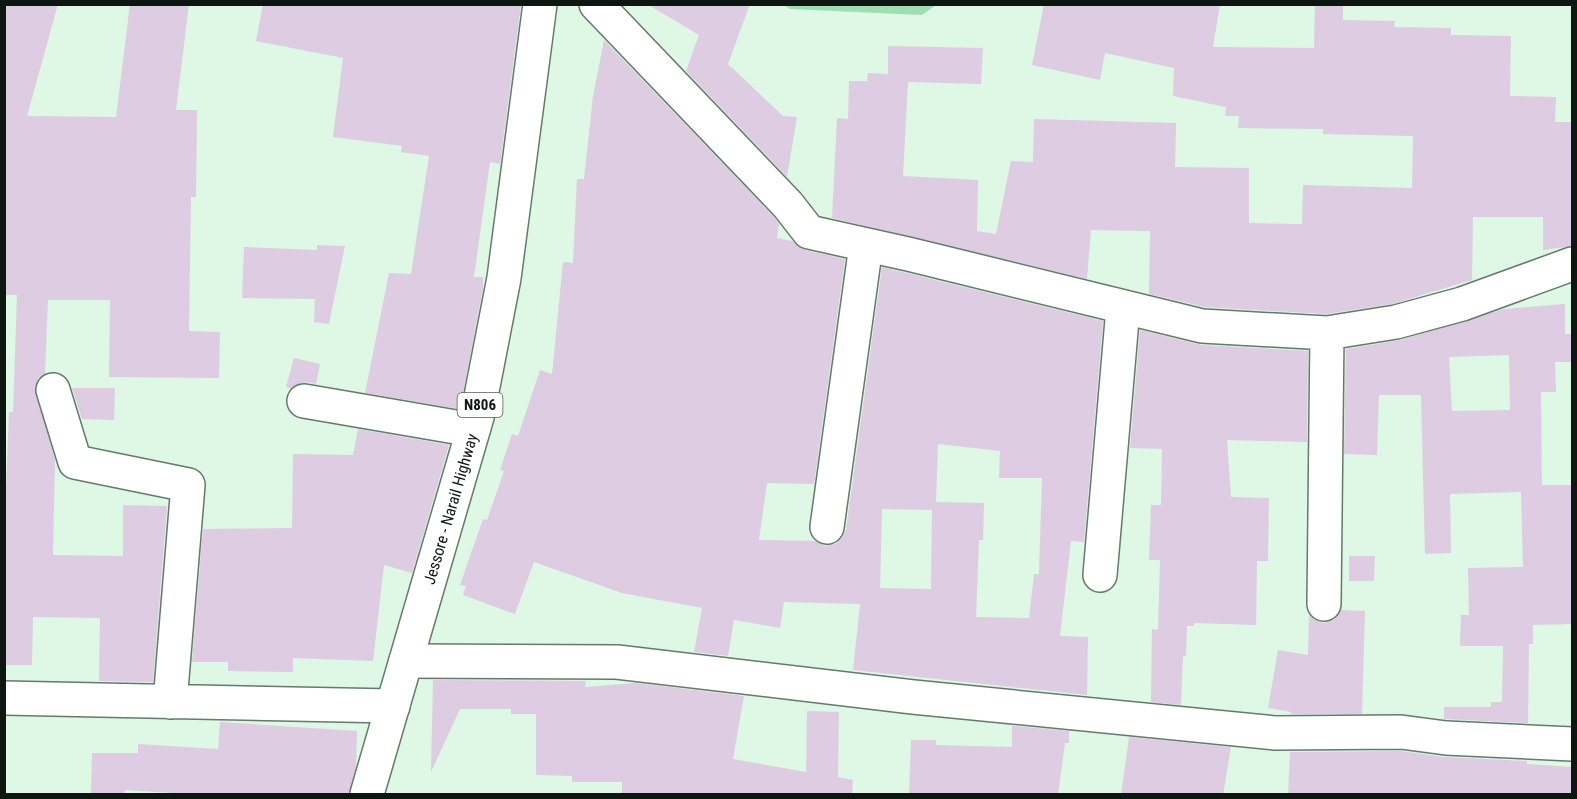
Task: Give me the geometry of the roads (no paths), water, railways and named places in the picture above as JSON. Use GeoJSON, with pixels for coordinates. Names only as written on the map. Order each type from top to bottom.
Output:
{"type":"FeatureCollection","features":[{"type":"Feature","properties":{"kind":"main road","name":"Jessore - Narail Highway"},"geometry":{"type":"LineString","coordinates":[[367,795],[473,430],[504,278],[540,4]]}},
{"type":"Feature","properties":{"kind":"main road"},"geometry":{"type":"LineString","coordinates":[[596,4],[788,205],[809,232],[1202,326],[1327,333],[1396,322],[1462,304],[1572,264]]}},
{"type":"Feature","properties":{"kind":"main road"},"geometry":{"type":"LineString","coordinates":[[827,527],[866,245]]}},
{"type":"Feature","properties":{"kind":"main road"},"geometry":{"type":"LineString","coordinates":[[1100,575],[1123,308]]}},
{"type":"Feature","properties":{"kind":"main road"},"geometry":{"type":"LineString","coordinates":[[1324,604],[1327,333]]}},
{"type":"Feature","properties":{"kind":"main road"},"geometry":{"type":"LineString","coordinates":[[53,390],[75,462],[188,485],[170,702]]}},
{"type":"Feature","properties":{"kind":"main road"},"geometry":{"type":"LineString","coordinates":[[304,401],[473,430]]}},
{"type":"Feature","properties":{"kind":"main road"},"geometry":{"type":"LineString","coordinates":[[406,661],[617,662],[913,698],[1275,733],[1401,732],[1446,738],[1572,744]]}},
{"type":"Feature","properties":{"kind":"main road"},"geometry":{"type":"LineString","coordinates":[[4,698],[393,706]]}}]}
